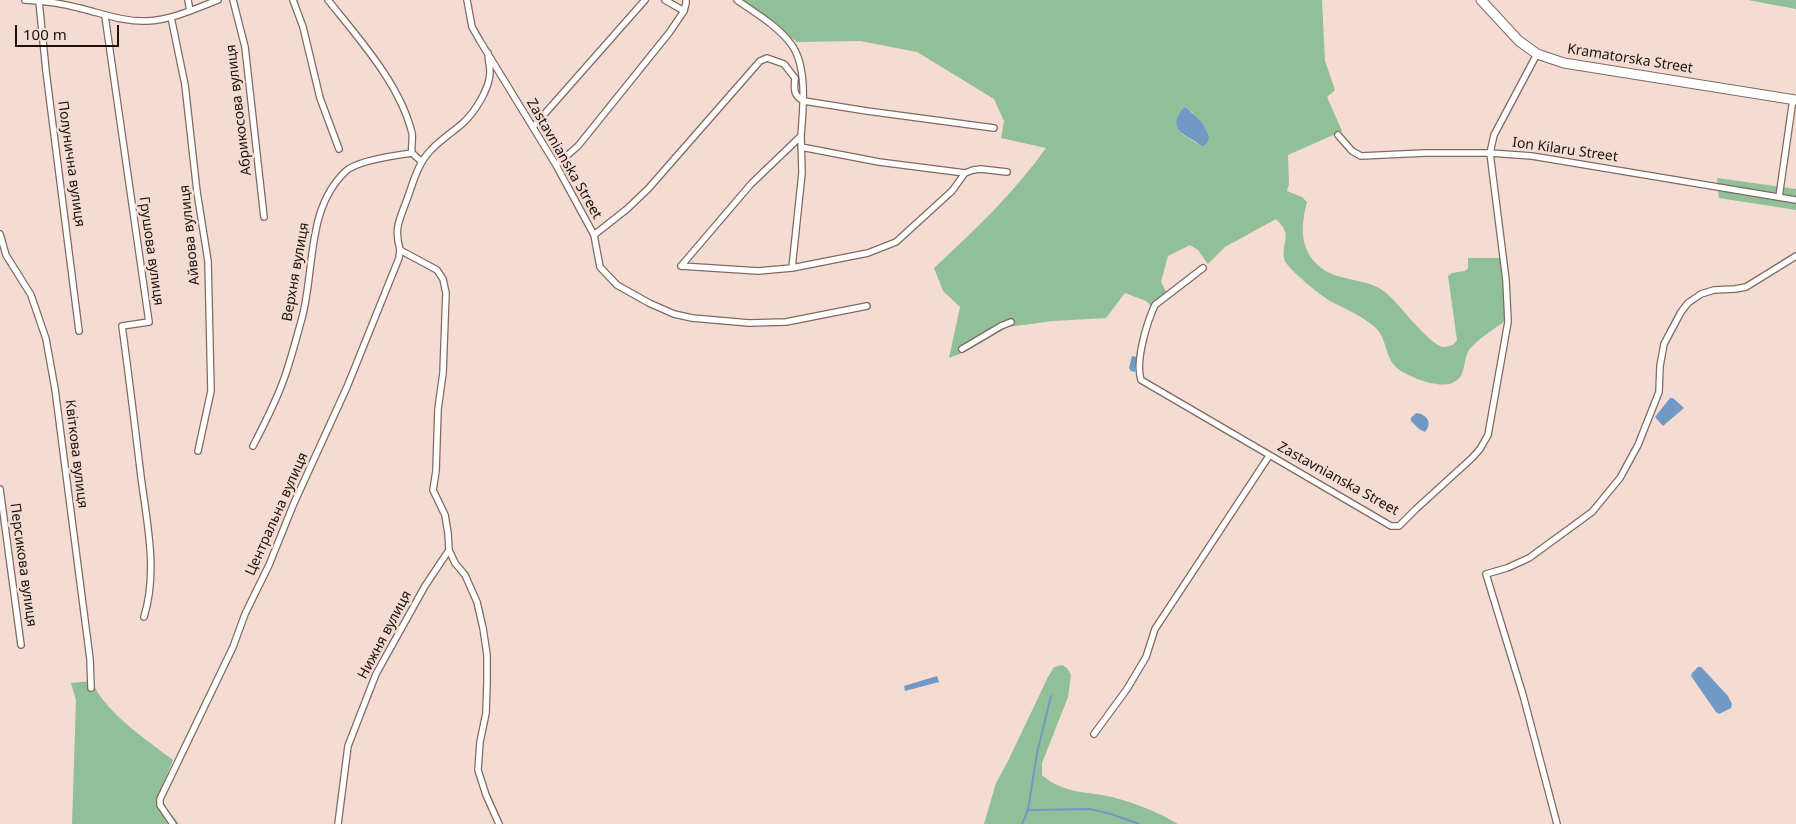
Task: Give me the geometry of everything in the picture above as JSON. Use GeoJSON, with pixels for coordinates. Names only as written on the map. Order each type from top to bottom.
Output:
{"type":"FeatureCollection","features":[{"type":"Feature","properties":{"kind":"street"},"geometry":{"type":"LineString","coordinates":[[25,0],[80,8],[105,16],[128,20],[148,21],[171,17],[218,0]]}},
{"type":"Feature","properties":{"kind":"street"},"geometry":{"type":"LineString","coordinates":[[188,0],[190,11]]}},
{"type":"Feature","properties":{"kind":"street","name":"Абрикосова вулиця"},"geometry":{"type":"LineString","coordinates":[[233,0],[245,47],[264,217]]}},
{"type":"Feature","properties":{"kind":"street"},"geometry":{"type":"LineString","coordinates":[[293,0],[303,27],[320,98],[339,149]]}},
{"type":"Feature","properties":{"kind":"street"},"geometry":{"type":"LineString","coordinates":[[328,0],[379,67],[399,99],[413,137],[412,152],[422,162]]}},
{"type":"Feature","properties":{"kind":"street","name":"Zastavnianska Street"},"geometry":{"type":"LineString","coordinates":[[467,0],[472,27],[556,165],[594,235],[600,267],[617,285],[631,294],[674,314],[692,318],[749,323],[786,322],[867,306]]}},
{"type":"Feature","properties":{"kind":"street"},"geometry":{"type":"LineString","coordinates":[[533,127],[645,0]]}},
{"type":"Feature","properties":{"kind":"street"},"geometry":{"type":"LineString","coordinates":[[665,0],[684,11]]}},
{"type":"Feature","properties":{"kind":"street"},"geometry":{"type":"LineString","coordinates":[[556,165],[578,146],[669,32],[684,11],[686,0]]}},
{"type":"Feature","properties":{"kind":"street"},"geometry":{"type":"LineString","coordinates":[[737,0],[783,34],[793,46],[800,64],[804,84],[801,136],[802,173],[792,268]]}},
{"type":"Feature","properties":{"kind":"street","name":"Kramatorska Street"},"geometry":{"type":"LineString","coordinates":[[1481,0],[1519,42],[1537,54],[1564,63],[1794,99]]}},
{"type":"Feature","properties":{"kind":"street","name":"Полунична вулиця"},"geometry":{"type":"LineString","coordinates":[[39,1],[79,331]]}},
{"type":"Feature","properties":{"kind":"street","name":"Грушова вулиця"},"geometry":{"type":"LineString","coordinates":[[105,16],[148,322],[122,326],[149,544],[151,585],[144,617]]}},
{"type":"Feature","properties":{"kind":"street","name":"Айвова вулиця"},"geometry":{"type":"LineString","coordinates":[[171,17],[185,85],[197,192],[208,262],[211,391],[198,451]]}},
{"type":"Feature","properties":{"kind":"street"},"geometry":{"type":"LineString","coordinates":[[488,53],[490,73],[488,86],[481,100],[465,121],[430,150],[422,162],[398,222],[396,236],[400,250],[437,270],[443,279],[446,293],[443,373],[438,410],[436,472],[433,490],[445,515],[449,550],[455,563],[465,575],[477,602],[483,628],[487,655],[486,712],[479,751],[478,770],[486,795],[499,824]]}},
{"type":"Feature","properties":{"kind":"street","name":"Zastavnianska Street"},"geometry":{"type":"LineString","coordinates":[[1203,268],[1155,304],[1140,359],[1138,372],[1141,380],[1394,527],[1399,526],[1416,508],[1472,458],[1488,435],[1508,322],[1506,280],[1490,153],[1494,135],[1537,54]]}},
{"type":"Feature","properties":{"kind":"street"},"geometry":{"type":"LineString","coordinates":[[594,235],[627,209],[648,189],[760,61],[767,58],[784,64],[795,78],[794,92],[798,98],[804,101],[994,128]]}},
{"type":"Feature","properties":{"kind":"street"},"geometry":{"type":"LineString","coordinates":[[1779,197],[1794,99]]}},
{"type":"Feature","properties":{"kind":"street","name":"Ion Kilaru Street"},"geometry":{"type":"LineString","coordinates":[[1338,135],[1352,151],[1361,156],[1424,153],[1490,153],[1532,156],[1796,200]]}},
{"type":"Feature","properties":{"kind":"street"},"geometry":{"type":"LineString","coordinates":[[801,136],[751,184],[681,266],[758,271],[792,268],[868,253],[896,242],[952,191],[965,173]]}},
{"type":"Feature","properties":{"kind":"street"},"geometry":{"type":"LineString","coordinates":[[801,148],[879,162],[965,173],[981,169],[1007,172]]}},
{"type":"Feature","properties":{"kind":"street","name":"Верхня вулиця"},"geometry":{"type":"LineString","coordinates":[[253,446],[286,375],[302,316],[316,228],[321,210],[332,188],[347,170],[382,158],[412,152]]}},
{"type":"Feature","properties":{"kind":"street","name":"Квіткова вулиця"},"geometry":{"type":"LineString","coordinates":[[0,234],[6,255],[31,295],[46,339],[90,659],[91,688]]}},
{"type":"Feature","properties":{"kind":"street","name":"Центральна вулиця"},"geometry":{"type":"LineString","coordinates":[[173,824],[160,805],[160,800],[233,647],[245,614],[346,387],[399,258],[400,250]]}},
{"type":"Feature","properties":{"kind":"street"},"geometry":{"type":"LineString","coordinates":[[1557,824],[1523,695],[1486,574],[1507,568],[1529,558],[1592,512],[1620,478],[1638,445],[1659,392],[1660,366],[1664,344],[1688,303],[1701,294],[1714,290],[1735,289],[1746,286],[1796,256]]}},
{"type":"Feature","properties":{"kind":"street"},"geometry":{"type":"LineString","coordinates":[[962,349],[1011,322]]}},
{"type":"Feature","properties":{"kind":"street"},"geometry":{"type":"LineString","coordinates":[[1094,734],[1127,689],[1146,657],[1155,629],[1269,456]]}},
{"type":"Feature","properties":{"kind":"street","name":"Персикова вулиця"},"geometry":{"type":"LineString","coordinates":[[0,490],[22,645]]}},
{"type":"Feature","properties":{"kind":"street","name":"Нижня вулиця"},"geometry":{"type":"LineString","coordinates":[[338,824],[348,746],[376,674],[425,586],[449,550]]}},
{"type":"Feature","properties":{"kind":"green space"},"geometry":{"type":"Polygon","coordinates":[[[739,0],[1322,0],[1325,61],[1335,90],[1327,97],[1342,131],[1288,155],[1289,184],[1287,191],[1302,197],[1307,202],[1303,232],[1305,246],[1313,260],[1329,273],[1367,283],[1385,292],[1430,339],[1443,347],[1453,345],[1457,340],[1448,276],[1452,273],[1465,271],[1468,268],[1468,258],[1500,258],[1506,320],[1471,348],[1466,356],[1461,376],[1454,382],[1448,384],[1433,383],[1409,375],[1393,364],[1380,332],[1376,328],[1360,316],[1330,301],[1307,284],[1290,268],[1284,256],[1285,231],[1276,219],[1225,247],[1208,264],[1198,250],[1190,245],[1168,256],[1161,282],[1169,297],[1154,309],[1146,301],[1125,293],[1106,318],[1053,321],[1008,327],[967,351],[949,358],[960,307],[943,291],[934,268],[1007,196],[1046,148],[1001,138],[1004,121],[994,99],[917,52],[860,41],[797,42],[739,0]],[[1182,108],[1182,134],[1198,144],[1193,113],[1187,108],[1182,108]]]}},
{"type":"Feature","properties":{"kind":"green space"},"geometry":{"type":"Polygon","coordinates":[[[1748,0],[1796,0],[1796,9],[1748,0]]]}},
{"type":"Feature","properties":{"kind":"green space"},"geometry":{"type":"Polygon","coordinates":[[[1717,178],[1796,189],[1796,210],[1719,198],[1717,178]]]}},
{"type":"Feature","properties":{"kind":"green space"},"geometry":{"type":"Polygon","coordinates":[[[1062,665],[1067,668],[1071,675],[1068,697],[1042,763],[1042,775],[1058,786],[1129,802],[1178,824],[984,824],[996,783],[1048,677],[1054,667],[1062,665]]]}},
{"type":"Feature","properties":{"kind":"green space"},"geometry":{"type":"Polygon","coordinates":[[[92,681],[106,703],[127,725],[173,760],[159,794],[167,809],[179,824],[72,824],[76,700],[71,683],[92,681]]]}},
{"type":"Feature","properties":{"kind":"water"},"geometry":{"type":"Polygon","coordinates":[[[1183,108],[1187,108],[1203,124],[1209,137],[1207,143],[1203,146],[1184,135],[1178,128],[1178,117],[1183,108]]]}},
{"type":"Feature","properties":{"kind":"water"},"geometry":{"type":"Polygon","coordinates":[[[1132,356],[1137,357],[1135,372],[1129,368],[1132,356]]]}},
{"type":"Feature","properties":{"kind":"water"},"geometry":{"type":"Polygon","coordinates":[[[1670,398],[1673,398],[1684,408],[1663,426],[1655,417],[1670,398]]]}},
{"type":"Feature","properties":{"kind":"water"},"geometry":{"type":"Polygon","coordinates":[[[1416,413],[1428,419],[1429,425],[1425,432],[1411,421],[1411,418],[1416,413]]]}},
{"type":"Feature","properties":{"kind":"water"},"geometry":{"type":"Polygon","coordinates":[[[1698,667],[1701,667],[1728,696],[1732,704],[1731,708],[1719,714],[1716,712],[1691,676],[1698,667]]]}},
{"type":"Feature","properties":{"kind":"water"},"geometry":{"type":"Polygon","coordinates":[[[937,676],[939,682],[905,691],[904,686],[937,676]]]}},
{"type":"Feature","properties":{"kind":"waterway"},"geometry":{"type":"LineString","coordinates":[[1022,824],[1028,810],[1037,753],[1051,696]]}},
{"type":"Feature","properties":{"kind":"waterway"},"geometry":{"type":"LineString","coordinates":[[1029,810],[1090,809],[1139,824]]}}]}
